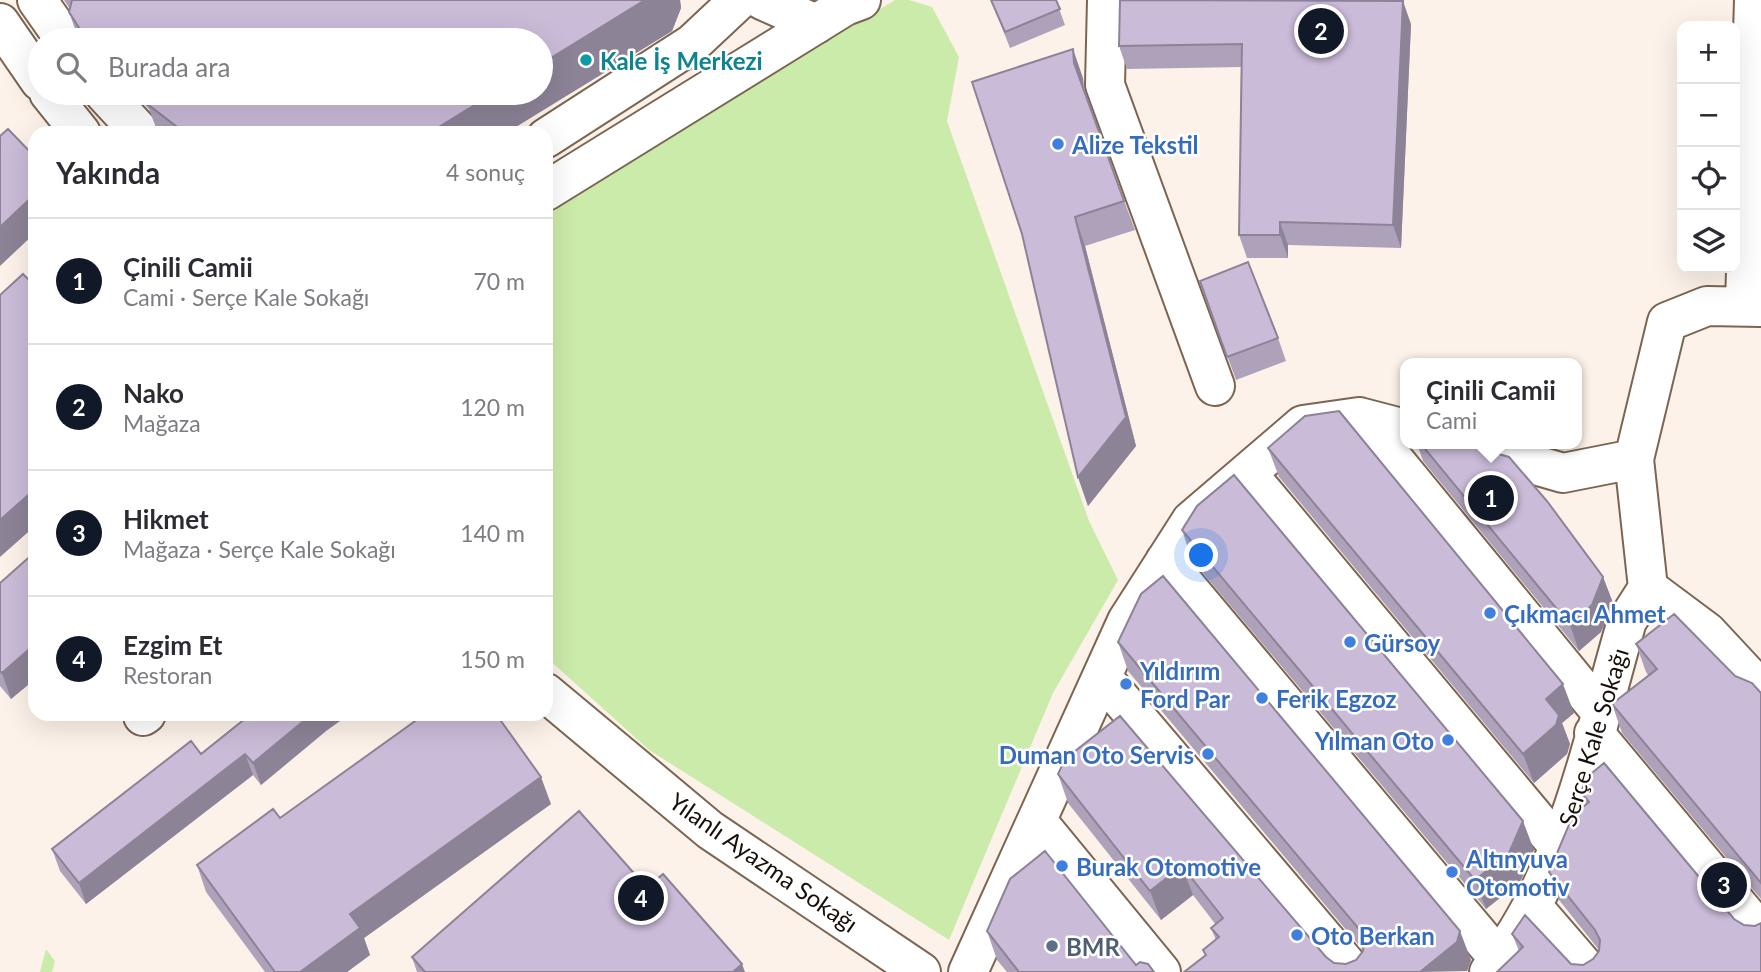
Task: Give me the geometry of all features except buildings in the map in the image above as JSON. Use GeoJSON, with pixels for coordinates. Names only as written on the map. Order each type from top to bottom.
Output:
{"type":"FeatureCollection","features":[{"type":"Feature","properties":{"kind":"street"},"geometry":{"type":"LineString","coordinates":[[37,0],[57,28]]}},
{"type":"Feature","properties":{"kind":"street"},"geometry":{"type":"LineString","coordinates":[[553,133],[692,44],[739,0]]}},
{"type":"Feature","properties":{"kind":"street"},"geometry":{"type":"LineString","coordinates":[[762,0],[844,8]]}},
{"type":"Feature","properties":{"kind":"street"},"geometry":{"type":"LineString","coordinates":[[1107,0],[1105,85],[1215,386]]}},
{"type":"Feature","properties":{"kind":"street"},"geometry":{"type":"LineString","coordinates":[[1754,0],[1753,306],[1707,306],[1667,322],[1634,458],[1648,588],[1707,632],[1761,690]]}},
{"type":"Feature","properties":{"kind":"street"},"geometry":{"type":"LineString","coordinates":[[553,187],[844,8]]}},
{"type":"Feature","properties":{"kind":"street"},"geometry":{"type":"LineString","coordinates":[[0,23],[28,64]]}},
{"type":"Feature","properties":{"kind":"street"},"geometry":{"type":"LineString","coordinates":[[1067,55],[1104,44]]}},
{"type":"Feature","properties":{"kind":"street"},"geometry":{"type":"LineString","coordinates":[[59,105],[75,126]]}},
{"type":"Feature","properties":{"kind":"street"},"geometry":{"type":"LineString","coordinates":[[115,105],[135,126]]}},
{"type":"Feature","properties":{"kind":"street"},"geometry":{"type":"LineString","coordinates":[[1359,417],[1761,933]]}},
{"type":"Feature","properties":{"kind":"street"},"geometry":{"type":"LineString","coordinates":[[968,972],[1127,621],[1191,521],[1303,425],[1359,417],[1400,428]]}},
{"type":"Feature","properties":{"kind":"street"},"geometry":{"type":"LineString","coordinates":[[1479,449],[1563,473],[1634,458]]}},
{"type":"Feature","properties":{"kind":"street"},"geometry":{"type":"LineString","coordinates":[[1247,473],[1560,848]]}},
{"type":"Feature","properties":{"kind":"street"},"geometry":{"type":"LineString","coordinates":[[1165,561],[1494,966]]}},
{"type":"Feature","properties":{"kind":"street","name":"Serçe Kale Sokağı"},"geometry":{"type":"LineString","coordinates":[[1494,966],[1532,906],[1560,848],[1627,621],[1648,588]]}},
{"type":"Feature","properties":{"kind":"street"},"geometry":{"type":"LineString","coordinates":[[1102,677],[1353,972]]}},
{"type":"Feature","properties":{"kind":"street","name":"Yılanlı Ayazma Sokağı"},"geometry":{"type":"LineString","coordinates":[[553,699],[710,830],[921,972]]}},
{"type":"Feature","properties":{"kind":"street"},"geometry":{"type":"LineString","coordinates":[[1037,821],[1161,972]]}},
{"type":"Feature","properties":{"kind":"street"},"geometry":{"type":"LineString","coordinates":[[1532,906],[1589,972]]}},
{"type":"Feature","properties":{"kind":"green space"},"geometry":{"type":"Polygon","coordinates":[[[895,0],[909,0],[932,7],[959,57],[947,121],[1089,521],[1118,580],[1053,693],[949,940],[649,750],[553,663],[553,206],[895,0]]]}},
{"type":"Feature","properties":{"kind":"green space"},"geometry":{"type":"Polygon","coordinates":[[[46,949],[55,961],[52,972],[40,972],[46,949]]]}},
{"type":"Feature","properties":{"kind":"place","name":"Nako"},"geometry":{"type":"Point","coordinates":[1321,31]}},
{"type":"Feature","properties":{"kind":"place","name":"Kale İş Merkezi"},"geometry":{"type":"Point","coordinates":[586,60]}},
{"type":"Feature","properties":{"kind":"place","name":"Alize Tekstil"},"geometry":{"type":"Point","coordinates":[1058,144]}},
{"type":"Feature","properties":{"kind":"place","name":"Çinili Camii"},"geometry":{"type":"Point","coordinates":[1491,498]}},
{"type":"Feature","properties":{"kind":"place","name":"Çıkmacı Ahmet"},"geometry":{"type":"Point","coordinates":[1490,613]}},
{"type":"Feature","properties":{"kind":"place","name":"Gürsoy"},"geometry":{"type":"Point","coordinates":[1350,642]}},
{"type":"Feature","properties":{"kind":"place","name":"Yıldırım Ford Par"},"geometry":{"type":"Point","coordinates":[1126,684]}},
{"type":"Feature","properties":{"kind":"place","name":"Ferik Egzoz"},"geometry":{"type":"Point","coordinates":[1262,698]}},
{"type":"Feature","properties":{"kind":"place","name":"Yılman Oto"},"geometry":{"type":"Point","coordinates":[1448,740]}},
{"type":"Feature","properties":{"kind":"place","name":"Duman Oto Servis"},"geometry":{"type":"Point","coordinates":[1208,754]}},
{"type":"Feature","properties":{"kind":"place","name":"Burak Otomotive"},"geometry":{"type":"Point","coordinates":[1062,866]}},
{"type":"Feature","properties":{"kind":"place","name":"Altınyuva Otomotiv"},"geometry":{"type":"Point","coordinates":[1452,872]}},
{"type":"Feature","properties":{"kind":"place","name":"Hikmet"},"geometry":{"type":"Point","coordinates":[1724,885]}},
{"type":"Feature","properties":{"kind":"place","name":"Ezgim Et"},"geometry":{"type":"Point","coordinates":[641,898]}},
{"type":"Feature","properties":{"kind":"place","name":"Oto Berkan"},"geometry":{"type":"Point","coordinates":[1297,935]}},
{"type":"Feature","properties":{"kind":"place","name":"BMR"},"geometry":{"type":"Point","coordinates":[1052,946]}}]}
